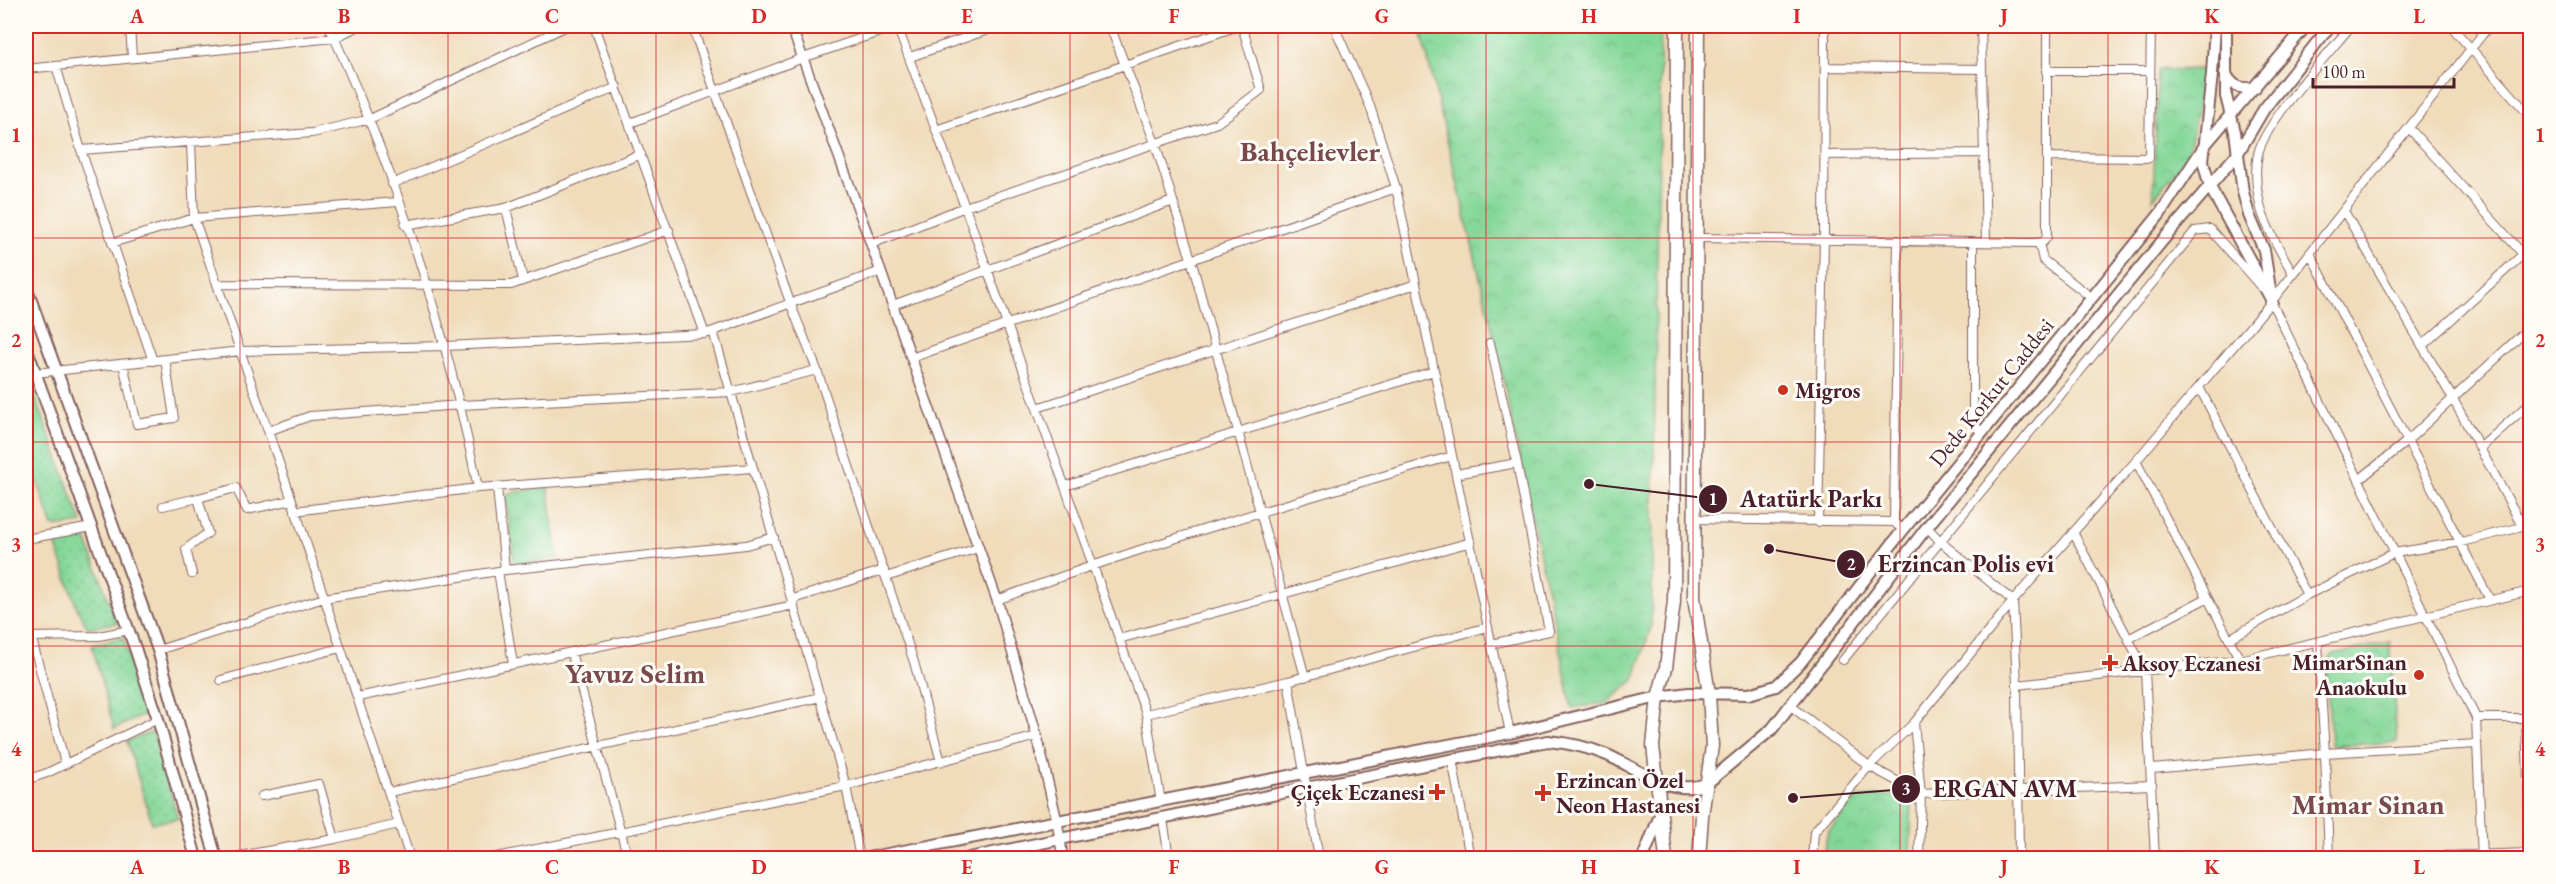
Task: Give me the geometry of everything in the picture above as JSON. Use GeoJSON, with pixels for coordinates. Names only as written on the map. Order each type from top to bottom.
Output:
{"type":"FeatureCollection","features":[{"type":"Feature","properties":{"kind":"main road"},"geometry":{"type":"LineString","coordinates":[[1666,858],[1653,746],[1658,697],[1666,668],[1674,601],[1677,26]]}},
{"type":"Feature","properties":{"kind":"main road"},"geometry":{"type":"LineString","coordinates":[[1698,26],[1694,598],[1709,694],[1712,746],[1699,858]]}},
{"type":"Feature","properties":{"kind":"main road"},"geometry":{"type":"LineString","coordinates":[[2215,26],[2203,161],[2210,187],[2272,301]]}},
{"type":"Feature","properties":{"kind":"main road"},"geometry":{"type":"LineString","coordinates":[[2226,26],[2225,72],[2229,116],[2235,132],[2243,192],[2268,267],[2272,301]]}},
{"type":"Feature","properties":{"kind":"main road","name":"Dede Korkut Caddesi"},"geometry":{"type":"LineString","coordinates":[[867,858],[1510,733],[1658,697],[1689,693],[1749,694],[1776,686],[1801,662],[1903,530],[2160,214],[2205,145],[2306,26]]}},
{"type":"Feature","properties":{"kind":"main road","name":"Dede Korkut Caddesi"},"geometry":{"type":"LineString","coordinates":[[1706,784],[1772,729],[1791,706],[1824,658],[1927,527],[2163,240],[2238,153],[2264,110],[2330,26]]}},
{"type":"Feature","properties":{"kind":"main road"},"geometry":{"type":"LineString","coordinates":[[2225,72],[2229,81],[2239,88],[2255,88]]}},
{"type":"Feature","properties":{"kind":"main road"},"geometry":{"type":"LineString","coordinates":[[26,288],[158,650],[216,858]]}},
{"type":"Feature","properties":{"kind":"main road"},"geometry":{"type":"LineString","coordinates":[[26,347],[30,374],[92,527],[129,630],[158,719],[196,858]]}},
{"type":"Feature","properties":{"kind":"main road"},"geometry":{"type":"LineString","coordinates":[[969,858],[1306,788],[1548,741],[1574,744],[1607,755],[1656,780],[1676,787],[1693,789],[1706,784]]}},
{"type":"Feature","properties":{"kind":"main road"},"geometry":{"type":"LineString","coordinates":[[1643,858],[1660,815]]}},
{"type":"Feature","properties":{"kind":"street"},"geometry":{"type":"LineString","coordinates":[[130,26],[132,58]]}},
{"type":"Feature","properties":{"kind":"street"},"geometry":{"type":"LineString","coordinates":[[329,26],[370,119],[427,285],[461,405],[478,488]]}},
{"type":"Feature","properties":{"kind":"street"},"geometry":{"type":"LineString","coordinates":[[26,69],[334,38],[359,26]]}},
{"type":"Feature","properties":{"kind":"street"},"geometry":{"type":"LineString","coordinates":[[81,150],[312,133],[370,119],[567,26]]}},
{"type":"Feature","properties":{"kind":"street"},"geometry":{"type":"LineString","coordinates":[[594,26],[731,392],[846,786],[860,858]]}},
{"type":"Feature","properties":{"kind":"street"},"geometry":{"type":"LineString","coordinates":[[692,26],[791,305],[817,370],[914,662],[941,762]]}},
{"type":"Feature","properties":{"kind":"street"},"geometry":{"type":"LineString","coordinates":[[791,26],[881,271],[997,600],[1037,736],[1057,821],[1063,858]]}},
{"type":"Feature","properties":{"kind":"street"},"geometry":{"type":"LineString","coordinates":[[630,123],[803,58],[897,26],[965,207],[1146,714],[1161,802]]}},
{"type":"Feature","properties":{"kind":"street"},"geometry":{"type":"LineString","coordinates":[[910,57],[999,26]]}},
{"type":"Feature","properties":{"kind":"street"},"geometry":{"type":"LineString","coordinates":[[1110,26],[1155,143],[1191,259],[1305,677]]}},
{"type":"Feature","properties":{"kind":"street"},"geometry":{"type":"LineString","coordinates":[[871,244],[965,207],[1217,123],[1261,90],[1240,26],[936,130]]}},
{"type":"Feature","properties":{"kind":"street"},"geometry":{"type":"LineString","coordinates":[[1334,26],[1370,106],[1396,188],[1510,733]]}},
{"type":"Feature","properties":{"kind":"street"},"geometry":{"type":"LineString","coordinates":[[1818,522],[1824,239],[1825,26]]}},
{"type":"Feature","properties":{"kind":"street"},"geometry":{"type":"LineString","coordinates":[[1981,26],[1986,242]]}},
{"type":"Feature","properties":{"kind":"street"},"geometry":{"type":"LineString","coordinates":[[1696,238],[2039,243],[2048,237],[2047,26]]}},
{"type":"Feature","properties":{"kind":"street"},"geometry":{"type":"LineString","coordinates":[[2047,156],[2149,158],[2151,26]]}},
{"type":"Feature","properties":{"kind":"street"},"geometry":{"type":"LineString","coordinates":[[2293,274],[2269,230],[2261,207],[2257,184],[2258,154],[2274,121],[2351,26]]}},
{"type":"Feature","properties":{"kind":"street"},"geometry":{"type":"LineString","coordinates":[[2451,26],[2472,47],[2530,116]]}},
{"type":"Feature","properties":{"kind":"street"},"geometry":{"type":"LineString","coordinates":[[1812,858],[1814,832],[1869,766],[1914,723],[2013,600],[2136,461],[2272,301],[2489,26]]}},
{"type":"Feature","properties":{"kind":"street"},"geometry":{"type":"LineString","coordinates":[[56,66],[81,150],[153,361]]}},
{"type":"Feature","properties":{"kind":"street"},"geometry":{"type":"LineString","coordinates":[[1825,67],[1982,69]]}},
{"type":"Feature","properties":{"kind":"street"},"geometry":{"type":"LineString","coordinates":[[2046,71],[2150,71]]}},
{"type":"Feature","properties":{"kind":"street"},"geometry":{"type":"LineString","coordinates":[[392,184],[617,87]]}},
{"type":"Feature","properties":{"kind":"street"},"geometry":{"type":"LineString","coordinates":[[2409,128],[2523,254]]}},
{"type":"Feature","properties":{"kind":"street"},"geometry":{"type":"LineString","coordinates":[[191,142],[194,218],[292,500],[410,858]]}},
{"type":"Feature","properties":{"kind":"street"},"geometry":{"type":"LineString","coordinates":[[1824,155],[1984,153]]}},
{"type":"Feature","properties":{"kind":"street"},"geometry":{"type":"LineString","coordinates":[[405,225],[506,208],[641,154]]}},
{"type":"Feature","properties":{"kind":"street"},"geometry":{"type":"LineString","coordinates":[[911,358],[1008,326],[1191,259],[1396,188]]}},
{"type":"Feature","properties":{"kind":"street"},"geometry":{"type":"LineString","coordinates":[[892,305],[1173,201]]}},
{"type":"Feature","properties":{"kind":"street"},"geometry":{"type":"LineString","coordinates":[[112,243],[194,218],[398,202]]}},
{"type":"Feature","properties":{"kind":"street"},"geometry":{"type":"LineString","coordinates":[[506,208],[523,280]]}},
{"type":"Feature","properties":{"kind":"street"},"geometry":{"type":"LineString","coordinates":[[2229,639],[2307,595],[2394,553],[2461,542],[2527,526],[2344,211]]}},
{"type":"Feature","properties":{"kind":"street"},"geometry":{"type":"LineString","coordinates":[[1844,660],[2195,231],[2210,229],[2272,301],[2476,718],[2482,857]]}},
{"type":"Feature","properties":{"kind":"street"},"geometry":{"type":"LineString","coordinates":[[218,284],[511,285],[669,230]]}},
{"type":"Feature","properties":{"kind":"street"},"geometry":{"type":"LineString","coordinates":[[1894,522],[1898,240]]}},
{"type":"Feature","properties":{"kind":"street"},"geometry":{"type":"LineString","coordinates":[[1973,242],[1973,416],[1977,428],[1983,433]]}},
{"type":"Feature","properties":{"kind":"street"},"geometry":{"type":"LineString","coordinates":[[2039,243],[2043,260],[2092,298]]}},
{"type":"Feature","properties":{"kind":"street"},"geometry":{"type":"LineString","coordinates":[[2422,346],[2530,248]]}},
{"type":"Feature","properties":{"kind":"street"},"geometry":{"type":"LineString","coordinates":[[2310,254],[2490,600]]}},
{"type":"Feature","properties":{"kind":"street"},"geometry":{"type":"LineString","coordinates":[[30,374],[241,351],[445,346],[709,332],[791,305],[881,271]]}},
{"type":"Feature","properties":{"kind":"street"},"geometry":{"type":"LineString","coordinates":[[1037,408],[1416,284]]}},
{"type":"Feature","properties":{"kind":"street"},"geometry":{"type":"LineString","coordinates":[[2360,480],[2406,442],[2530,327]]}},
{"type":"Feature","properties":{"kind":"street"},"geometry":{"type":"LineString","coordinates":[[1490,343],[1549,631],[1491,644]]}},
{"type":"Feature","properties":{"kind":"street"},"geometry":{"type":"LineString","coordinates":[[123,364],[137,424],[174,418],[165,359]]}},
{"type":"Feature","properties":{"kind":"street"},"geometry":{"type":"LineString","coordinates":[[268,431],[310,416],[461,405],[731,392],[817,370]]}},
{"type":"Feature","properties":{"kind":"street"},"geometry":{"type":"LineString","coordinates":[[1065,486],[1434,371]]}},
{"type":"Feature","properties":{"kind":"street"},"geometry":{"type":"LineString","coordinates":[[2199,387],[2307,595]]}},
{"type":"Feature","properties":{"kind":"street"},"geometry":{"type":"LineString","coordinates":[[2480,448],[2530,403]]}},
{"type":"Feature","properties":{"kind":"street"},"geometry":{"type":"LineString","coordinates":[[997,600],[1092,564],[1259,511],[1452,456]]}},
{"type":"Feature","properties":{"kind":"street"},"geometry":{"type":"LineString","coordinates":[[2136,461],[2240,660]]}},
{"type":"Feature","properties":{"kind":"street"},"geometry":{"type":"LineString","coordinates":[[1456,474],[1516,463]]}},
{"type":"Feature","properties":{"kind":"street"},"geometry":{"type":"LineString","coordinates":[[295,511],[478,488],[753,468]]}},
{"type":"Feature","properties":{"kind":"street"},"geometry":{"type":"LineString","coordinates":[[497,487],[501,571],[513,664]]}},
{"type":"Feature","properties":{"kind":"street"},"geometry":{"type":"LineString","coordinates":[[163,506],[236,488],[247,510],[292,500]]}},
{"type":"Feature","properties":{"kind":"street"},"geometry":{"type":"LineString","coordinates":[[192,574],[186,549],[208,533],[198,498]]}},
{"type":"Feature","properties":{"kind":"street"},"geometry":{"type":"LineString","coordinates":[[1693,519],[1894,522],[1903,530]]}},
{"type":"Feature","properties":{"kind":"street"},"geometry":{"type":"LineString","coordinates":[[26,538],[92,527]]}},
{"type":"Feature","properties":{"kind":"street"},"geometry":{"type":"LineString","coordinates":[[1927,527],[1941,542],[2013,600],[2017,685],[2019,858]]}},
{"type":"Feature","properties":{"kind":"street"},"geometry":{"type":"LineString","coordinates":[[2073,532],[2145,671],[2155,858]]}},
{"type":"Feature","properties":{"kind":"street"},"geometry":{"type":"LineString","coordinates":[[158,650],[324,598],[501,571],[746,545],[774,537]]}},
{"type":"Feature","properties":{"kind":"street"},"geometry":{"type":"LineString","coordinates":[[1119,639],[1471,542]]}},
{"type":"Feature","properties":{"kind":"street"},"geometry":{"type":"LineString","coordinates":[[358,697],[794,602],[885,573],[978,548]]}},
{"type":"Feature","properties":{"kind":"street"},"geometry":{"type":"LineString","coordinates":[[2017,685],[2240,660],[2530,591]]}},
{"type":"Feature","properties":{"kind":"street"},"geometry":{"type":"LineString","coordinates":[[2128,639],[2207,598]]}},
{"type":"Feature","properties":{"kind":"street"},"geometry":{"type":"LineString","coordinates":[[1146,714],[1305,677],[1488,627]]}},
{"type":"Feature","properties":{"kind":"street"},"geometry":{"type":"LineString","coordinates":[[65,763],[28,636],[99,636],[129,630]]}},
{"type":"Feature","properties":{"kind":"street"},"geometry":{"type":"LineString","coordinates":[[2318,643],[2329,858]]}},
{"type":"Feature","properties":{"kind":"street"},"geometry":{"type":"LineString","coordinates":[[221,680],[339,648]]}},
{"type":"Feature","properties":{"kind":"street"},"geometry":{"type":"LineString","coordinates":[[571,652],[628,858]]}},
{"type":"Feature","properties":{"kind":"street"},"geometry":{"type":"LineString","coordinates":[[1288,681],[1319,858]]}},
{"type":"Feature","properties":{"kind":"street"},"geometry":{"type":"LineString","coordinates":[[389,792],[821,697]]}},
{"type":"Feature","properties":{"kind":"street"},"geometry":{"type":"LineString","coordinates":[[1791,706],[1869,766],[1921,794],[2152,785]]}},
{"type":"Feature","properties":{"kind":"street"},"geometry":{"type":"LineString","coordinates":[[2476,718],[2528,718],[2530,841]]}},
{"type":"Feature","properties":{"kind":"street"},"geometry":{"type":"LineString","coordinates":[[26,780],[47,773],[158,719]]}},
{"type":"Feature","properties":{"kind":"street"},"geometry":{"type":"LineString","coordinates":[[1914,723],[1921,794],[1919,858]]}},
{"type":"Feature","properties":{"kind":"street"},"geometry":{"type":"LineString","coordinates":[[492,858],[533,855],[621,832],[846,786],[1037,736]]}},
{"type":"Feature","properties":{"kind":"street"},"geometry":{"type":"LineString","coordinates":[[2152,769],[2325,753],[2477,744]]}},
{"type":"Feature","properties":{"kind":"street"},"geometry":{"type":"LineString","coordinates":[[1452,759],[1469,858]]}},
{"type":"Feature","properties":{"kind":"street"},"geometry":{"type":"LineString","coordinates":[[262,796],[319,784],[335,839]]}},
{"type":"Feature","properties":{"kind":"street"},"geometry":{"type":"LineString","coordinates":[[1163,819],[1169,858]]}},
{"type":"Feature","properties":{"kind":"street"},"geometry":{"type":"LineString","coordinates":[[228,858],[335,839],[399,824]]}},
{"type":"Feature","properties":{"kind":"street"},"geometry":{"type":"LineString","coordinates":[[2383,858],[2482,857],[2530,853]]}},
{"type":"Feature","properties":{"kind":"green space"},"geometry":{"type":"Polygon","coordinates":[[[1420,26],[1661,26],[1651,627],[1634,680],[1607,703],[1572,708],[1495,341],[1420,26]]]}},
{"type":"Feature","properties":{"kind":"green space"},"geometry":{"type":"Polygon","coordinates":[[[2205,69],[2188,156],[2153,199],[2158,70],[2205,69]]]}},
{"type":"Feature","properties":{"kind":"green space"},"geometry":{"type":"Polygon","coordinates":[[[26,383],[30,383],[82,523],[53,527],[26,449],[26,383]]]}},
{"type":"Feature","properties":{"kind":"green space"},"geometry":{"type":"Polygon","coordinates":[[[548,487],[558,558],[514,564],[506,497],[510,493],[548,487]]]}},
{"type":"Feature","properties":{"kind":"green space"},"geometry":{"type":"Polygon","coordinates":[[[85,536],[117,623],[88,628],[78,611],[54,539],[85,536]]]}},
{"type":"Feature","properties":{"kind":"green space"},"geometry":{"type":"Polygon","coordinates":[[[123,637],[146,714],[114,729],[92,645],[123,637]]]}},
{"type":"Feature","properties":{"kind":"green space"},"geometry":{"type":"Polygon","coordinates":[[[2390,642],[2397,742],[2333,746],[2331,744],[2326,663],[2334,654],[2390,642]]]}},
{"type":"Feature","properties":{"kind":"green space"},"geometry":{"type":"Polygon","coordinates":[[[153,732],[178,819],[152,823],[127,741],[153,732]]]}},
{"type":"Feature","properties":{"kind":"green space"},"geometry":{"type":"Polygon","coordinates":[[[1912,795],[1910,858],[1822,858],[1828,832],[1857,797],[1912,795]]]}},
{"type":"Feature","properties":{"kind":"place","name":"Migros"},"geometry":{"type":"Point","coordinates":[1783,390]}},
{"type":"Feature","properties":{"kind":"place","name":"Atatürk Parkı"},"geometry":{"type":"Point","coordinates":[1589,484]}},
{"type":"Feature","properties":{"kind":"place","name":"Erzincan Polis evi"},"geometry":{"type":"Point","coordinates":[1769,549]}},
{"type":"Feature","properties":{"kind":"place","name":"Aksoy Eczanesi"},"geometry":{"type":"Point","coordinates":[2110,663]}},
{"type":"Feature","properties":{"kind":"place","name":"MimarSinan Anaokulu"},"geometry":{"type":"Point","coordinates":[2419,675]}},
{"type":"Feature","properties":{"kind":"place","name":"Çiçek Eczanesi"},"geometry":{"type":"Point","coordinates":[1437,792]}},
{"type":"Feature","properties":{"kind":"place","name":"Erzincan Özel Neon Hastanesi"},"geometry":{"type":"Point","coordinates":[1543,793]}},
{"type":"Feature","properties":{"kind":"place","name":"ERGAN AVM"},"geometry":{"type":"Point","coordinates":[1793,798]}},
{"type":"Feature","properties":{"kind":"district","name":"Bahçelievler"},"geometry":{"type":"Point","coordinates":[1310,151]}},
{"type":"Feature","properties":{"kind":"district","name":"Yavuz Selim"},"geometry":{"type":"Point","coordinates":[635,673]}},
{"type":"Feature","properties":{"kind":"district","name":"Mimar Sinan"},"geometry":{"type":"Point","coordinates":[2368,804]}}]}
